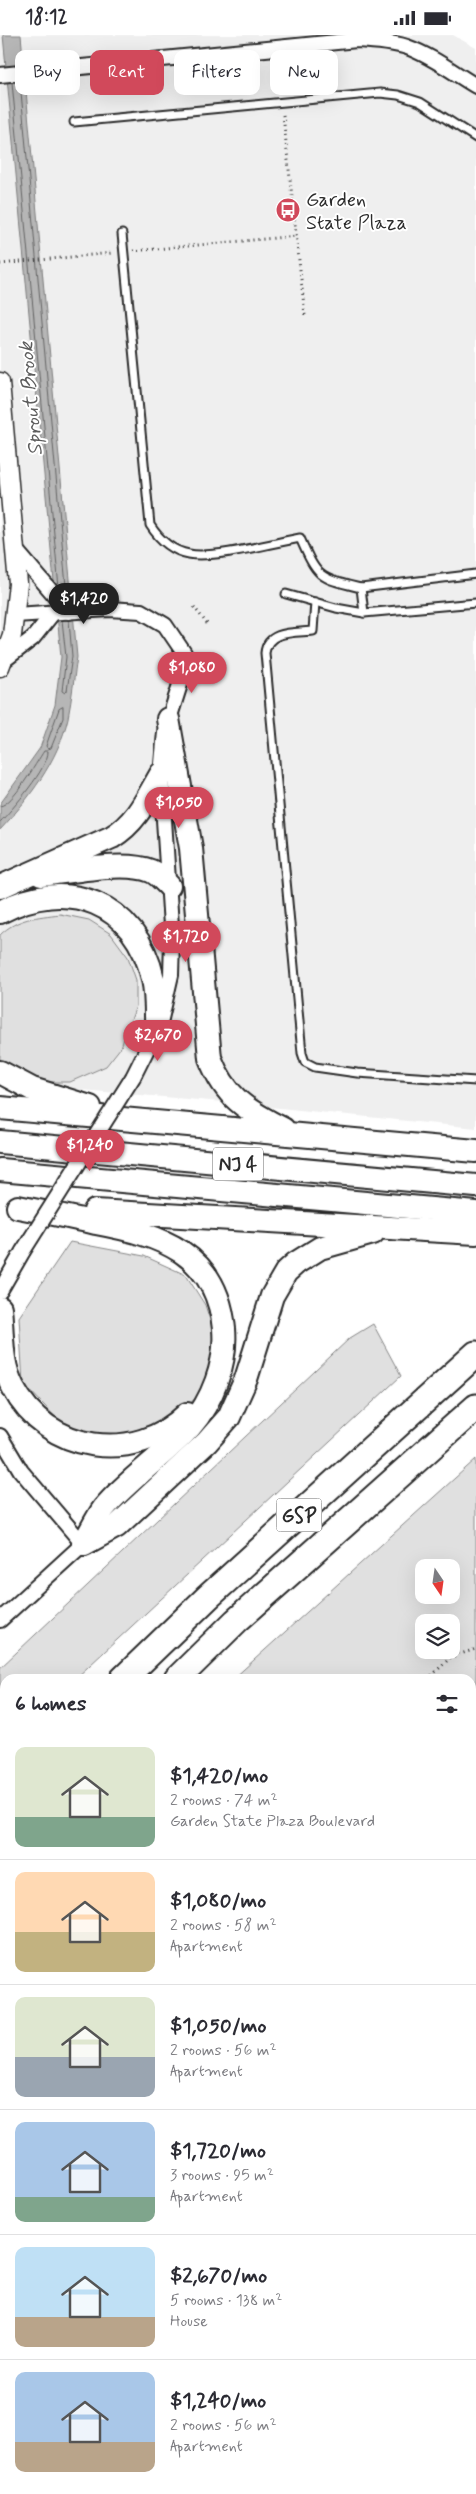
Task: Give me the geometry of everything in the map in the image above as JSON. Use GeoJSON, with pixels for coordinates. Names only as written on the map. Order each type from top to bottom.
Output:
{"type":"FeatureCollection","features":[{"type":"Feature","properties":{"kind":"highway"},"geometry":{"type":"LineString","coordinates":[[168,719],[191,848],[210,1058],[217,1076],[230,1094],[248,1110],[293,1133]]}},
{"type":"Feature","properties":{"kind":"highway"},"geometry":{"type":"LineString","coordinates":[[0,887],[127,828],[140,811],[161,774]]}},
{"type":"Feature","properties":{"kind":"highway"},"geometry":{"type":"LineString","coordinates":[[25,877],[116,867],[141,868],[154,872],[169,887]]}},
{"type":"Feature","properties":{"kind":"highway"},"geometry":{"type":"LineString","coordinates":[[0,912],[29,899],[64,895],[86,899],[111,912],[125,923],[137,939],[147,961],[156,991],[156,1033]]}},
{"type":"Feature","properties":{"kind":"highway"},"geometry":{"type":"LineString","coordinates":[[0,1072],[32,1089],[136,1121]]}},
{"type":"Feature","properties":{"kind":"highway"},"geometry":{"type":"LineString","coordinates":[[0,1108],[476,1151]]}},
{"type":"Feature","properties":{"kind":"highway","name":"NJ 4"},"geometry":{"type":"LineString","coordinates":[[0,1142],[476,1186]]}},
{"type":"Feature","properties":{"kind":"highway","name":"NJ 4"},"geometry":{"type":"LineString","coordinates":[[0,1170],[476,1213]]}},
{"type":"Feature","properties":{"kind":"highway"},"geometry":{"type":"LineString","coordinates":[[9,1207],[399,1227],[476,1233]]}},
{"type":"Feature","properties":{"kind":"highway"},"geometry":{"type":"LineString","coordinates":[[9,1207],[135,1230],[162,1240],[189,1257],[209,1281],[221,1309],[225,1340],[219,1374],[213,1389],[189,1428],[104,1509],[83,1544]]}},
{"type":"Feature","properties":{"kind":"highway"},"geometry":{"type":"LineString","coordinates":[[83,1544],[117,1526],[207,1442],[228,1417],[244,1386],[272,1296],[286,1272],[320,1247],[399,1227]]}},
{"type":"Feature","properties":{"kind":"highway"},"geometry":{"type":"LineString","coordinates":[[0,1308],[3,1355],[12,1386],[29,1412],[52,1431],[66,1438],[82,1443],[114,1447],[144,1441],[177,1423],[213,1389]]}},
{"type":"Feature","properties":{"kind":"highway","name":"GSP"},"geometry":{"type":"LineString","coordinates":[[129,1674],[216,1591],[476,1355]]}},
{"type":"Feature","properties":{"kind":"highway","name":"GSP"},"geometry":{"type":"LineString","coordinates":[[182,1674],[236,1621],[476,1407]]}},
{"type":"Feature","properties":{"kind":"street"},"geometry":{"type":"LineString","coordinates":[[0,75],[357,40],[383,42],[408,47],[476,86]]}},
{"type":"Feature","properties":{"kind":"street"},"geometry":{"type":"LineString","coordinates":[[0,382],[6,520],[15,549],[18,584],[12,635],[1,664]]}},
{"type":"Feature","properties":{"kind":"street"},"geometry":{"type":"LineString","coordinates":[[15,549],[69,612]]}},
{"type":"Feature","properties":{"kind":"street"},"geometry":{"type":"LineString","coordinates":[[0,1291],[23,1251],[133,1077],[156,1033],[168,994],[171,975],[172,941],[161,774],[162,745],[186,661],[178,641],[165,625],[141,611],[98,610],[15,615]]}},
{"type":"Feature","properties":{"kind":"street"},"geometry":{"type":"LineString","coordinates":[[1,664],[33,638],[53,613]]}},
{"type":"Feature","properties":{"kind":"street"},"geometry":{"type":"LineString","coordinates":[[0,1436],[21,1471],[83,1544],[0,1620]]}},
{"type":"Feature","properties":{"kind":"lane"},"geometry":{"type":"LineString","coordinates":[[74,122],[380,93],[420,102],[476,138]]}},
{"type":"Feature","properties":{"kind":"lane"},"geometry":{"type":"LineString","coordinates":[[122,234],[148,516],[150,525],[156,534],[175,550],[200,556],[300,538],[311,563],[325,579],[361,588],[476,574]]}},
{"type":"Feature","properties":{"kind":"lane"},"geometry":{"type":"LineString","coordinates":[[361,588],[364,613]]}},
{"type":"Feature","properties":{"kind":"lane"},"geometry":{"type":"LineString","coordinates":[[286,594],[364,613],[476,603]]}},
{"type":"Feature","properties":{"kind":"lane"},"geometry":{"type":"LineString","coordinates":[[314,602],[312,631],[274,637],[266,643],[265,653],[302,1053],[305,1062],[315,1067],[357,1073],[476,1081]]}},
{"type":"Feature","properties":{"kind":"path"},"geometry":{"type":"LineString","coordinates":[[283,115],[305,315]]}},
{"type":"Feature","properties":{"kind":"path"},"geometry":{"type":"LineString","coordinates":[[0,264],[297,236]]}},
{"type":"Feature","properties":{"kind":"path"},"geometry":{"type":"LineString","coordinates":[[194,607],[208,625]]}},
{"type":"Feature","properties":{"kind":"path"},"geometry":{"type":"LineString","coordinates":[[433,1674],[451,1657],[476,1649]]}},
{"type":"Feature","properties":{"kind":"shaded area"},"geometry":{"type":"Polygon","coordinates":[[[0,35],[453,35],[476,48],[476,1128],[222,1102],[0,1083],[0,35]]]}},
{"type":"Feature","properties":{"kind":"shaded area"},"geometry":{"type":"Polygon","coordinates":[[[60,914],[89,920],[111,934],[128,957],[136,980],[136,1006],[121,1047],[106,1066],[70,1082],[41,1082],[0,1061],[0,935],[20,922],[35,917],[60,914]]]}},
{"type":"Feature","properties":{"kind":"shaded area"},"geometry":{"type":"Polygon","coordinates":[[[70,1242],[144,1256],[186,1275],[205,1305],[217,1341],[209,1384],[171,1423],[112,1441],[62,1424],[23,1383],[19,1317],[70,1242]]]}},
{"type":"Feature","properties":{"kind":"shaded area"},"geometry":{"type":"Polygon","coordinates":[[[373,1324],[401,1376],[80,1674],[0,1674],[0,1668],[350,1338],[373,1324]]]}},
{"type":"Feature","properties":{"kind":"shaded area"},"geometry":{"type":"Polygon","coordinates":[[[476,1459],[476,1674],[239,1674],[476,1459]]]}},
{"type":"Feature","properties":{"kind":"water"},"geometry":{"type":"Polygon","coordinates":[[[3,35],[21,35],[22,50],[15,50],[15,95],[26,95],[77,657],[68,718],[57,749],[32,792],[0,830],[0,804],[40,748],[55,705],[61,657],[3,35]]]}},
{"type":"Feature","properties":{"kind":"place","name":"Garden State Plaza"},"geometry":{"type":"Point","coordinates":[288,210]}},
{"type":"Feature","properties":{"kind":"water label","name":"Sprout Brook"},"geometry":{"type":"Point","coordinates":[30,399]}}]}
